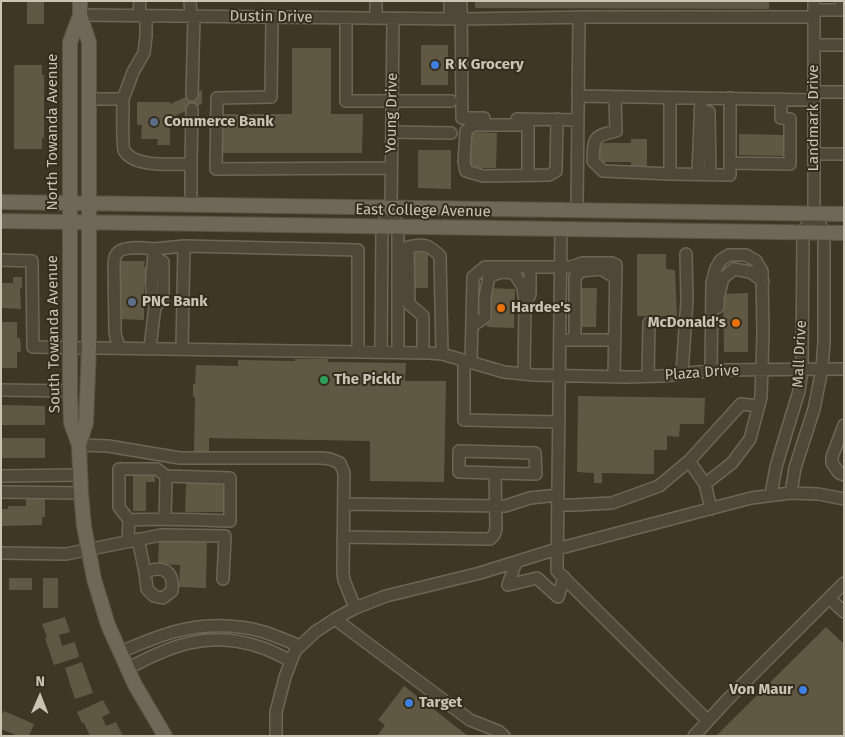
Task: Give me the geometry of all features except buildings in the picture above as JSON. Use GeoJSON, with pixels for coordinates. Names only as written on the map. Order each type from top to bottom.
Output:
{"type":"FeatureCollection","features":[{"type":"Feature","properties":{"kind":"main road"},"geometry":{"type":"LineString","coordinates":[[80,8],[89,42],[89,222]]}},
{"type":"Feature","properties":{"kind":"main road","name":"North Towanda Avenue"},"geometry":{"type":"LineString","coordinates":[[69,221],[70,42],[80,8]]}},
{"type":"Feature","properties":{"kind":"main road","name":"East College Avenue"},"geometry":{"type":"LineString","coordinates":[[1,202],[391,208],[577,207],[844,214]]}},
{"type":"Feature","properties":{"kind":"main road"},"geometry":{"type":"LineString","coordinates":[[469,228],[497,222],[560,222],[572,216],[577,207]]}},
{"type":"Feature","properties":{"kind":"main road","name":"East College Avenue"},"geometry":{"type":"LineString","coordinates":[[1,221],[844,233]]}},
{"type":"Feature","properties":{"kind":"main road","name":"South Towanda Avenue"},"geometry":{"type":"LineString","coordinates":[[69,221],[70,390],[72,423],[79,445],[83,518],[88,549],[94,579],[108,625],[143,701],[165,736]]}},
{"type":"Feature","properties":{"kind":"main road","name":"South Towanda Avenue"},"geometry":{"type":"LineString","coordinates":[[79,445],[86,423],[89,347],[89,222]]}},
{"type":"Feature","properties":{"kind":"street"},"geometry":{"type":"LineString","coordinates":[[140,1],[146,36],[144,53],[133,72],[123,99],[123,150],[131,158],[143,163],[191,164]]}},
{"type":"Feature","properties":{"kind":"street"},"geometry":{"type":"LineString","coordinates":[[190,1],[192,16],[192,95]]}},
{"type":"Feature","properties":{"kind":"street"},"geometry":{"type":"LineString","coordinates":[[376,1],[376,18]]}},
{"type":"Feature","properties":{"kind":"street"},"geometry":{"type":"LineString","coordinates":[[450,1],[456,19],[462,118],[528,122]]}},
{"type":"Feature","properties":{"kind":"street"},"geometry":{"type":"LineString","coordinates":[[456,19],[462,1]]}},
{"type":"Feature","properties":{"kind":"street","name":"Dustin Drive"},"geometry":{"type":"LineString","coordinates":[[80,8],[143,16],[456,19],[814,9],[841,10],[841,1]]}},
{"type":"Feature","properties":{"kind":"street","name":"Landmark Drive"},"geometry":{"type":"LineString","coordinates":[[814,9],[814,214]]}},
{"type":"Feature","properties":{"kind":"street"},"geometry":{"type":"LineString","coordinates":[[272,17],[271,97],[217,98],[216,168],[391,168]]}},
{"type":"Feature","properties":{"kind":"street"},"geometry":{"type":"LineString","coordinates":[[577,207],[578,17]]}},
{"type":"Feature","properties":{"kind":"street"},"geometry":{"type":"LineString","coordinates":[[346,18],[346,101],[451,101]]}},
{"type":"Feature","properties":{"kind":"street","name":"Young Drive"},"geometry":{"type":"LineString","coordinates":[[391,208],[393,19]]}},
{"type":"Feature","properties":{"kind":"street"},"geometry":{"type":"LineString","coordinates":[[814,44],[844,45]]}},
{"type":"Feature","properties":{"kind":"street"},"geometry":{"type":"LineString","coordinates":[[578,96],[670,98],[700,104],[730,98],[781,99],[844,92]]}},
{"type":"Feature","properties":{"kind":"street"},"geometry":{"type":"LineString","coordinates":[[615,97],[616,131],[601,134],[594,142],[592,161],[603,171],[730,175],[730,98]]}},
{"type":"Feature","properties":{"kind":"street"},"geometry":{"type":"LineString","coordinates":[[670,98],[670,174]]}},
{"type":"Feature","properties":{"kind":"street"},"geometry":{"type":"LineString","coordinates":[[88,99],[123,99]]}},
{"type":"Feature","properties":{"kind":"street"},"geometry":{"type":"LineString","coordinates":[[730,163],[790,164],[790,119],[781,118],[781,99]]}},
{"type":"Feature","properties":{"kind":"street"},"geometry":{"type":"LineString","coordinates":[[700,104],[704,174]]}},
{"type":"Feature","properties":{"kind":"street"},"geometry":{"type":"LineString","coordinates":[[191,205],[192,109]]}},
{"type":"Feature","properties":{"kind":"street"},"geometry":{"type":"LineString","coordinates":[[557,120],[556,171],[549,175],[482,176],[466,170],[464,162],[466,131],[472,125],[557,120],[578,120]]}},
{"type":"Feature","properties":{"kind":"street"},"geometry":{"type":"LineString","coordinates":[[528,122],[528,175]]}},
{"type":"Feature","properties":{"kind":"street"},"geometry":{"type":"LineString","coordinates":[[392,132],[452,133]]}},
{"type":"Feature","properties":{"kind":"street"},"geometry":{"type":"LineString","coordinates":[[815,154],[844,154]]}},
{"type":"Feature","properties":{"kind":"street"},"geometry":{"type":"LineString","coordinates":[[381,352],[382,226],[391,208]]}},
{"type":"Feature","properties":{"kind":"street"},"geometry":{"type":"LineString","coordinates":[[391,208],[398,227],[398,352]]}},
{"type":"Feature","properties":{"kind":"street"},"geometry":{"type":"LineString","coordinates":[[802,232],[814,214],[824,232]]}},
{"type":"Feature","properties":{"kind":"street"},"geometry":{"type":"LineString","coordinates":[[561,229],[557,571],[707,720]]}},
{"type":"Feature","properties":{"kind":"street","name":"Mall Drive"},"geometry":{"type":"LineString","coordinates":[[771,495],[776,467],[799,391],[802,369],[802,232]]}},
{"type":"Feature","properties":{"kind":"street","name":"Mall Drive"},"geometry":{"type":"LineString","coordinates":[[791,493],[795,468],[814,409],[822,369],[824,342],[824,232]]}},
{"type":"Feature","properties":{"kind":"street"},"geometry":{"type":"LineString","coordinates":[[423,352],[423,316],[409,304],[408,248],[418,244],[426,245],[440,256],[442,354]]}},
{"type":"Feature","properties":{"kind":"street"},"geometry":{"type":"LineString","coordinates":[[182,349],[184,246]]}},
{"type":"Feature","properties":{"kind":"street"},"geometry":{"type":"LineString","coordinates":[[119,348],[114,331],[114,260],[116,253],[126,248],[154,252],[184,246],[358,250],[358,351]]}},
{"type":"Feature","properties":{"kind":"street"},"geometry":{"type":"LineString","coordinates":[[150,348],[155,306],[158,298],[158,262],[154,252]]}},
{"type":"Feature","properties":{"kind":"street"},"geometry":{"type":"LineString","coordinates":[[682,373],[686,300],[686,254]]}},
{"type":"Feature","properties":{"kind":"street"},"geometry":{"type":"LineString","coordinates":[[705,484],[732,463],[750,438],[761,397],[762,271],[756,261],[746,255],[729,255],[721,260],[716,268],[712,283],[711,371]]}},
{"type":"Feature","properties":{"kind":"street"},"geometry":{"type":"LineString","coordinates":[[721,286],[720,271],[729,262],[746,259],[759,266]]}},
{"type":"Feature","properties":{"kind":"street","name":"Plaza Drive"},"geometry":{"type":"LineString","coordinates":[[1,260],[32,260],[33,347],[423,352],[442,354],[504,372],[560,376],[614,377],[711,371],[844,369]]}},
{"type":"Feature","properties":{"kind":"street"},"geometry":{"type":"LineString","coordinates":[[559,422],[464,420],[472,326],[473,277],[485,267],[571,267],[582,263],[612,263],[616,265],[614,377]]}},
{"type":"Feature","properties":{"kind":"street"},"geometry":{"type":"LineString","coordinates":[[524,304],[530,294],[530,267]]}},
{"type":"Feature","properties":{"kind":"street"},"geometry":{"type":"LineString","coordinates":[[575,340],[575,277],[581,271],[601,269],[616,278]]}},
{"type":"Feature","properties":{"kind":"street"},"geometry":{"type":"LineString","coordinates":[[712,347],[719,341],[718,298],[723,278],[734,270],[750,272],[763,281]]}},
{"type":"Feature","properties":{"kind":"street"},"geometry":{"type":"LineString","coordinates":[[472,326],[485,316],[485,297],[489,276],[502,272],[514,273],[523,287],[524,374]]}},
{"type":"Feature","properties":{"kind":"street"},"geometry":{"type":"LineString","coordinates":[[382,303],[398,304]]}},
{"type":"Feature","properties":{"kind":"street"},"geometry":{"type":"LineString","coordinates":[[648,376],[649,323]]}},
{"type":"Feature","properties":{"kind":"street"},"geometry":{"type":"LineString","coordinates":[[561,340],[616,340]]}},
{"type":"Feature","properties":{"kind":"street"},"geometry":{"type":"LineString","coordinates":[[1,390],[70,390]]}},
{"type":"Feature","properties":{"kind":"street"},"geometry":{"type":"LineString","coordinates":[[344,504],[505,506],[530,498],[558,500],[574,505],[612,503],[659,486],[689,461],[742,404],[759,406]]}},
{"type":"Feature","properties":{"kind":"street"},"geometry":{"type":"LineString","coordinates":[[844,425],[832,457],[832,464],[840,474],[844,475]]}},
{"type":"Feature","properties":{"kind":"street"},"geometry":{"type":"LineString","coordinates":[[79,445],[108,446],[180,458],[300,458],[330,460],[340,463],[344,473],[344,580],[355,608]]}},
{"type":"Feature","properties":{"kind":"street"},"geometry":{"type":"LineString","coordinates":[[459,451],[536,453],[536,474],[495,473],[459,472],[459,451]]}},
{"type":"Feature","properties":{"kind":"street"},"geometry":{"type":"LineString","coordinates":[[689,461],[705,484],[712,509]]}},
{"type":"Feature","properties":{"kind":"street"},"geometry":{"type":"LineString","coordinates":[[129,520],[230,521],[230,478],[166,476],[157,470],[119,469],[119,507],[129,520],[133,540],[145,572]]}},
{"type":"Feature","properties":{"kind":"street"},"geometry":{"type":"LineString","coordinates":[[343,537],[490,538],[494,535],[496,529],[495,473]]}},
{"type":"Feature","properties":{"kind":"street"},"geometry":{"type":"LineString","coordinates":[[1,476],[80,475]]}},
{"type":"Feature","properties":{"kind":"street"},"geometry":{"type":"LineString","coordinates":[[165,520],[166,476]]}},
{"type":"Feature","properties":{"kind":"street"},"geometry":{"type":"LineString","coordinates":[[1,492],[81,492]]}},
{"type":"Feature","properties":{"kind":"street"},"geometry":{"type":"LineString","coordinates":[[276,736],[276,712],[285,677],[295,652],[315,632],[355,608],[386,596],[480,573],[557,550],[751,498],[791,493],[818,494],[844,499]]}},
{"type":"Feature","properties":{"kind":"street"},"geometry":{"type":"LineString","coordinates":[[1,553],[66,554],[161,535],[225,536],[224,579]]}},
{"type":"Feature","properties":{"kind":"street"},"geometry":{"type":"LineString","coordinates":[[516,562],[508,586],[537,578],[558,597],[564,578]]}},
{"type":"Feature","properties":{"kind":"street"},"geometry":{"type":"LineString","coordinates":[[694,736],[707,720],[844,583]]}},
{"type":"Feature","properties":{"kind":"street"},"geometry":{"type":"LineString","coordinates":[[829,598],[844,612]]}},
{"type":"Feature","properties":{"kind":"street"},"geometry":{"type":"LineString","coordinates":[[335,619],[470,720],[504,736]]}},
{"type":"Feature","properties":{"kind":"street"},"geometry":{"type":"LineString","coordinates":[[120,652],[176,631],[200,626],[225,625],[265,632],[300,646]]}},
{"type":"Feature","properties":{"kind":"street"},"geometry":{"type":"LineString","coordinates":[[127,669],[175,646],[212,640],[243,642],[260,647],[291,661]]}},
{"type":"Feature","properties":{"kind":"place","name":"R K Grocery"},"geometry":{"type":"Point","coordinates":[435,65]}},
{"type":"Feature","properties":{"kind":"place","name":"Commerce Bank"},"geometry":{"type":"Point","coordinates":[154,122]}},
{"type":"Feature","properties":{"kind":"place","name":"PNC Bank"},"geometry":{"type":"Point","coordinates":[132,302]}},
{"type":"Feature","properties":{"kind":"place","name":"Hardee's"},"geometry":{"type":"Point","coordinates":[501,308]}},
{"type":"Feature","properties":{"kind":"place","name":"McDonald's"},"geometry":{"type":"Point","coordinates":[736,323]}},
{"type":"Feature","properties":{"kind":"place","name":"The Picklr"},"geometry":{"type":"Point","coordinates":[324,380]}},
{"type":"Feature","properties":{"kind":"place","name":"Von Maur"},"geometry":{"type":"Point","coordinates":[803,690]}},
{"type":"Feature","properties":{"kind":"place","name":"Target"},"geometry":{"type":"Point","coordinates":[409,703]}}]}
